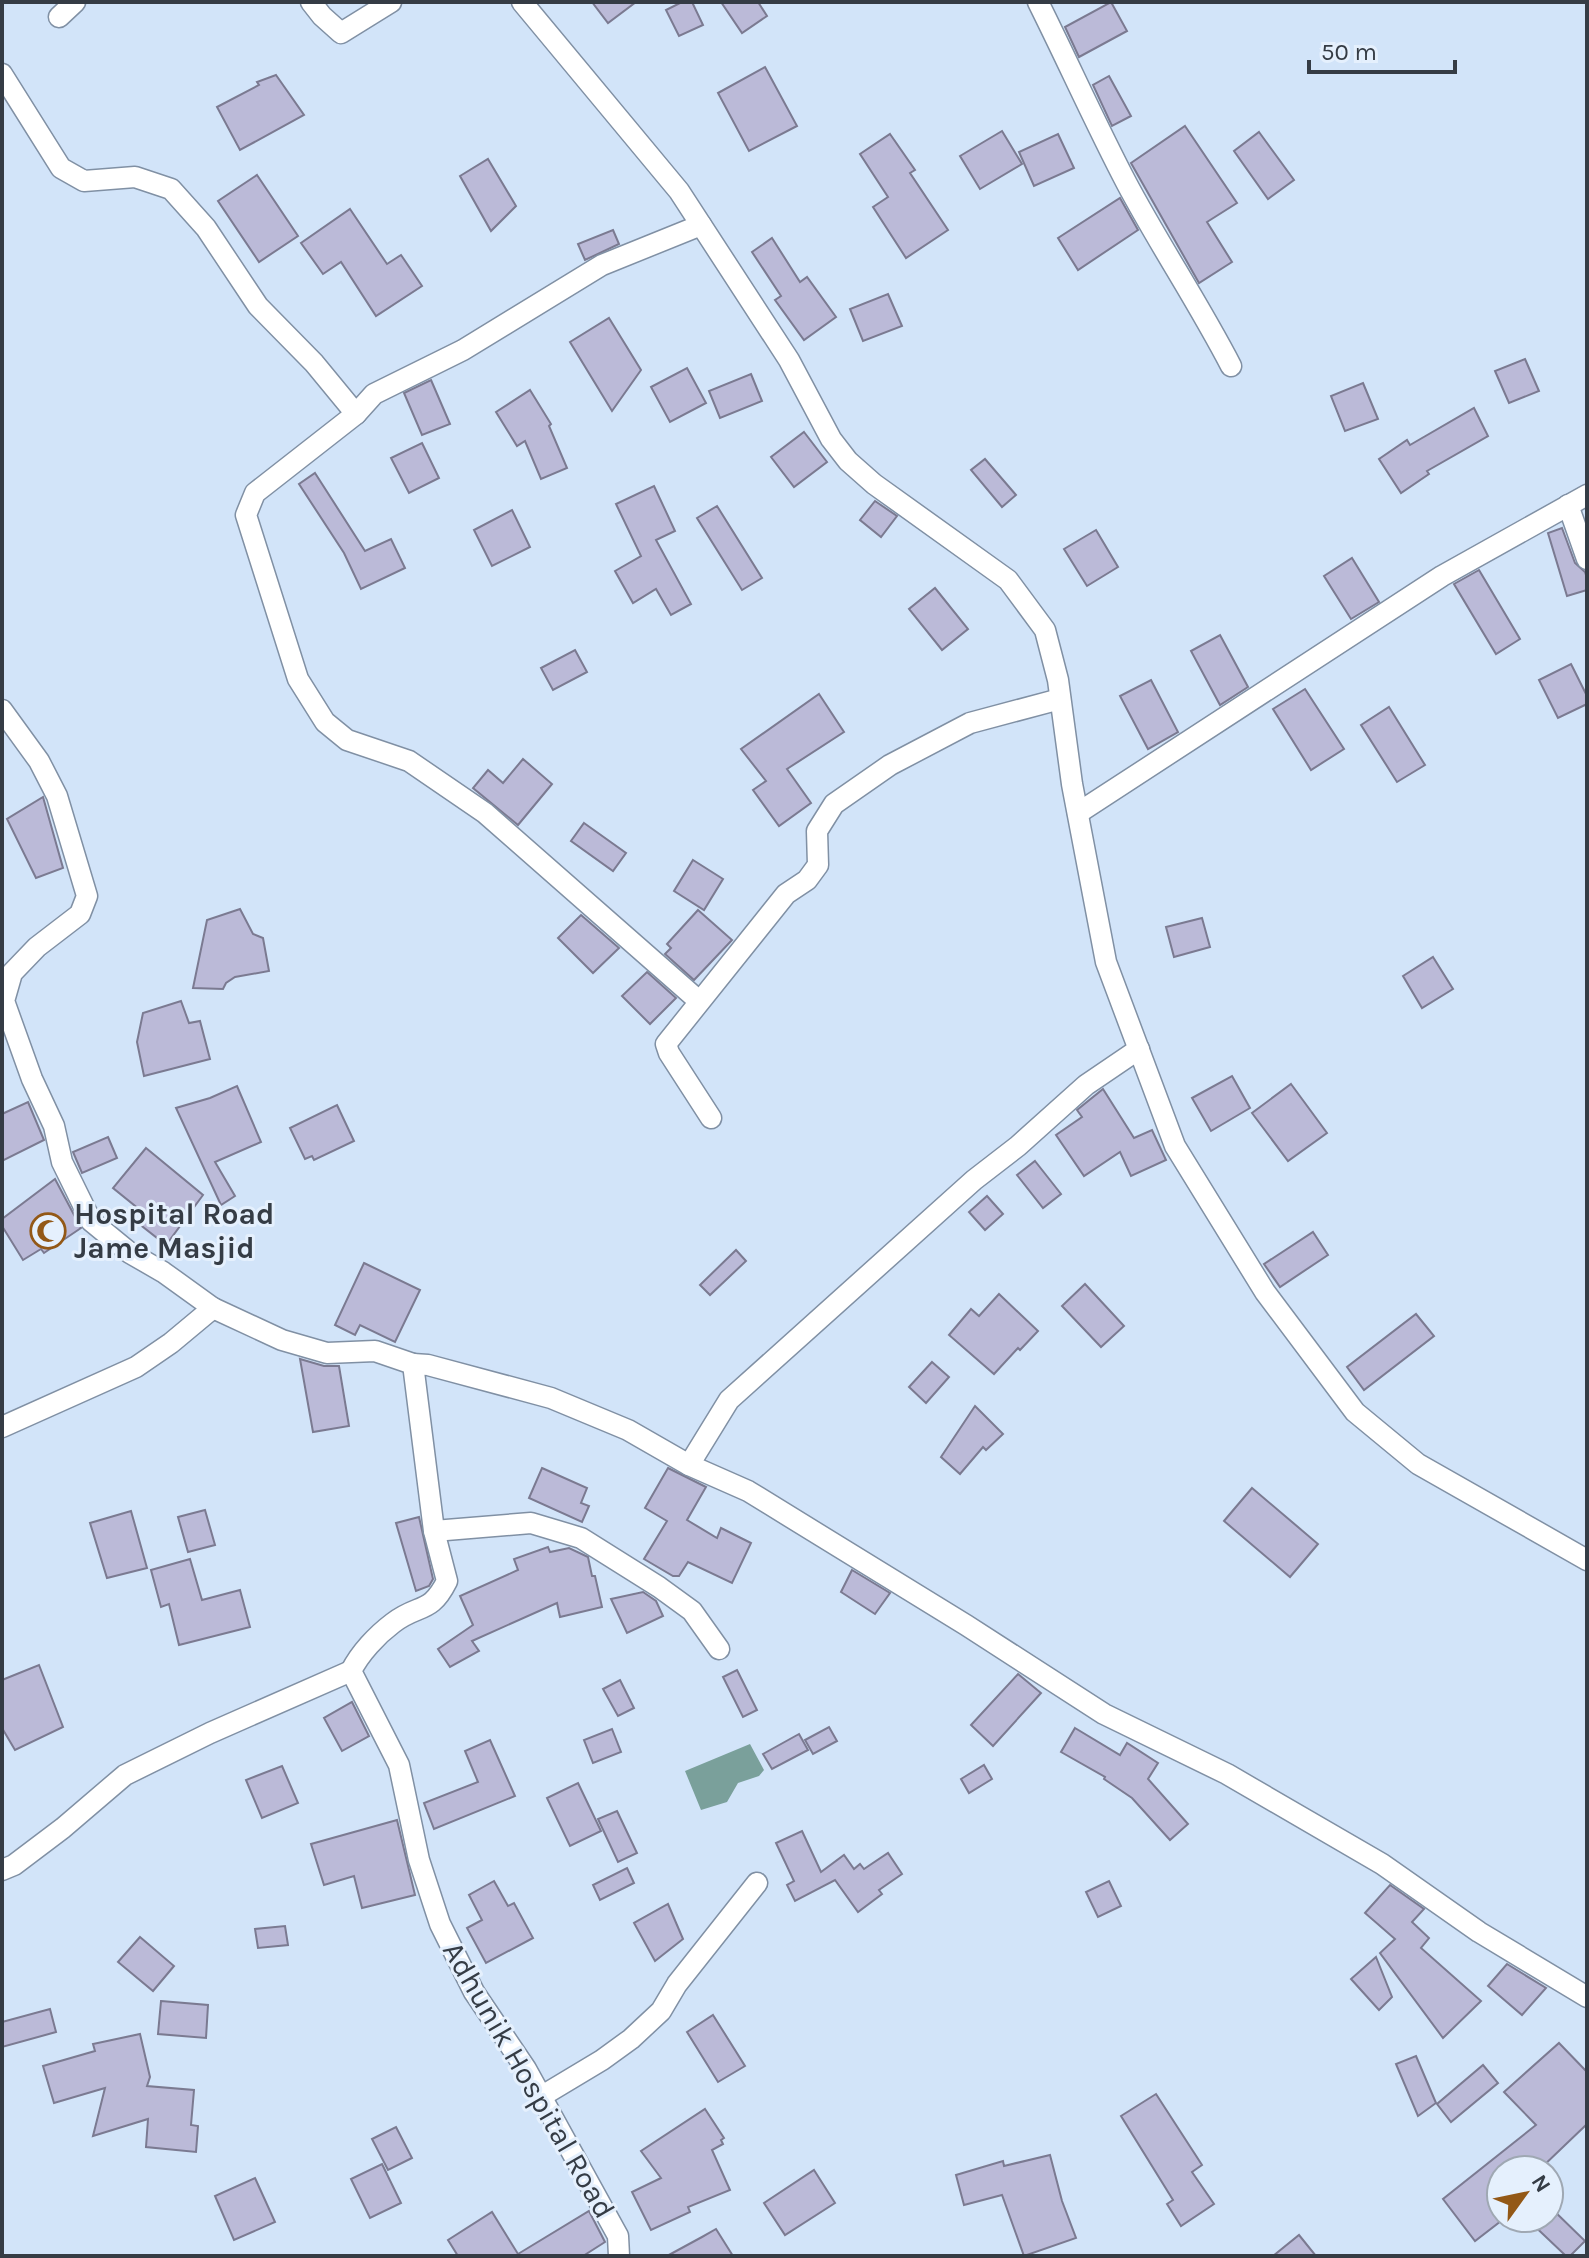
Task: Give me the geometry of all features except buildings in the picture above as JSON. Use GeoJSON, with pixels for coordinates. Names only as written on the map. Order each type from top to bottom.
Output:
{"type":"FeatureCollection","features":[{"type":"Feature","properties":{"kind":"street"},"geometry":{"type":"LineString","coordinates":[[59,17],[75,2]]}},
{"type":"Feature","properties":{"kind":"street"},"geometry":{"type":"LineString","coordinates":[[311,2],[341,33],[391,2]]}},
{"type":"Feature","properties":{"kind":"street"},"geometry":{"type":"LineString","coordinates":[[522,2],[669,179],[789,360],[831,439],[848,461],[874,484],[1008,580],[1045,630],[1106,962],[1175,1146],[1265,1292],[1355,1412],[1418,1464],[1587,1560]]}},
{"type":"Feature","properties":{"kind":"street"},"geometry":{"type":"LineString","coordinates":[[1038,2],[1126,182],[1231,366]]}},
{"type":"Feature","properties":{"kind":"street"},"geometry":{"type":"LineString","coordinates":[[2,74],[61,168],[84,181],[135,177],[171,189],[206,228],[258,306],[314,363],[356,414]]}},
{"type":"Feature","properties":{"kind":"street"},"geometry":{"type":"LineString","coordinates":[[699,1001],[485,813],[409,761],[347,740],[325,722],[298,679],[246,515],[255,493],[356,414],[374,394],[463,350],[602,265],[701,225]]}},
{"type":"Feature","properties":{"kind":"street"},"geometry":{"type":"LineString","coordinates":[[1078,813],[1442,576],[1587,495]]}},
{"type":"Feature","properties":{"kind":"street"},"geometry":{"type":"LineString","coordinates":[[1568,505],[1587,559]]}},
{"type":"Feature","properties":{"kind":"street"},"geometry":{"type":"LineString","coordinates":[[711,1118],[666,1044],[786,894],[807,880],[818,865],[817,831],[834,804],[890,765],[970,723],[1060,699]]}},
{"type":"Feature","properties":{"kind":"street"},"geometry":{"type":"LineString","coordinates":[[2,710],[39,761],[57,796],[87,896],[80,914],[37,947],[12,973],[4,1001],[17,1041],[54,1126],[62,1162],[91,1221],[130,1253],[213,1308],[282,1340],[327,1353],[375,1351],[413,1364],[428,1365],[551,1398],[628,1430],[748,1491],[1104,1714],[1227,1774],[1369,1857],[1479,1932],[1587,1997]]}},
{"type":"Feature","properties":{"kind":"street"},"geometry":{"type":"LineString","coordinates":[[691,1462],[729,1400],[932,1217],[1086,1085],[1139,1049]]}},
{"type":"Feature","properties":{"kind":"street"},"geometry":{"type":"LineString","coordinates":[[2,1427],[136,1367],[213,1308]]}},
{"type":"Feature","properties":{"kind":"street"},"geometry":{"type":"LineString","coordinates":[[2,1870],[14,1865],[63,1828],[125,1775],[210,1733],[351,1671],[368,1646],[395,1622],[437,1601],[447,1581],[434,1531],[413,1364]]}},
{"type":"Feature","properties":{"kind":"street"},"geometry":{"type":"LineString","coordinates":[[434,1531],[531,1523],[581,1538],[692,1611],[719,1649]]}},
{"type":"Feature","properties":{"kind":"street","name":"Adhunik Hospital Road"},"geometry":{"type":"LineString","coordinates":[[351,1671],[399,1765],[419,1860],[440,1924],[474,1992],[542,2096],[618,2236],[619,2256]]}},
{"type":"Feature","properties":{"kind":"street"},"geometry":{"type":"LineString","coordinates":[[542,2096],[602,2060],[661,2011],[677,1984],[757,1883]]}},
{"type":"Feature","properties":{"kind":"shaded area"},"geometry":{"type":"Polygon","coordinates":[[[750,1744],[764,1770],[759,1776],[738,1783],[727,1802],[701,1810],[685,1771],[750,1744]]]}},
{"type":"Feature","properties":{"kind":"place","name":"Hospital Road Jame Masjid"},"geometry":{"type":"Point","coordinates":[48,1231]}}]}
